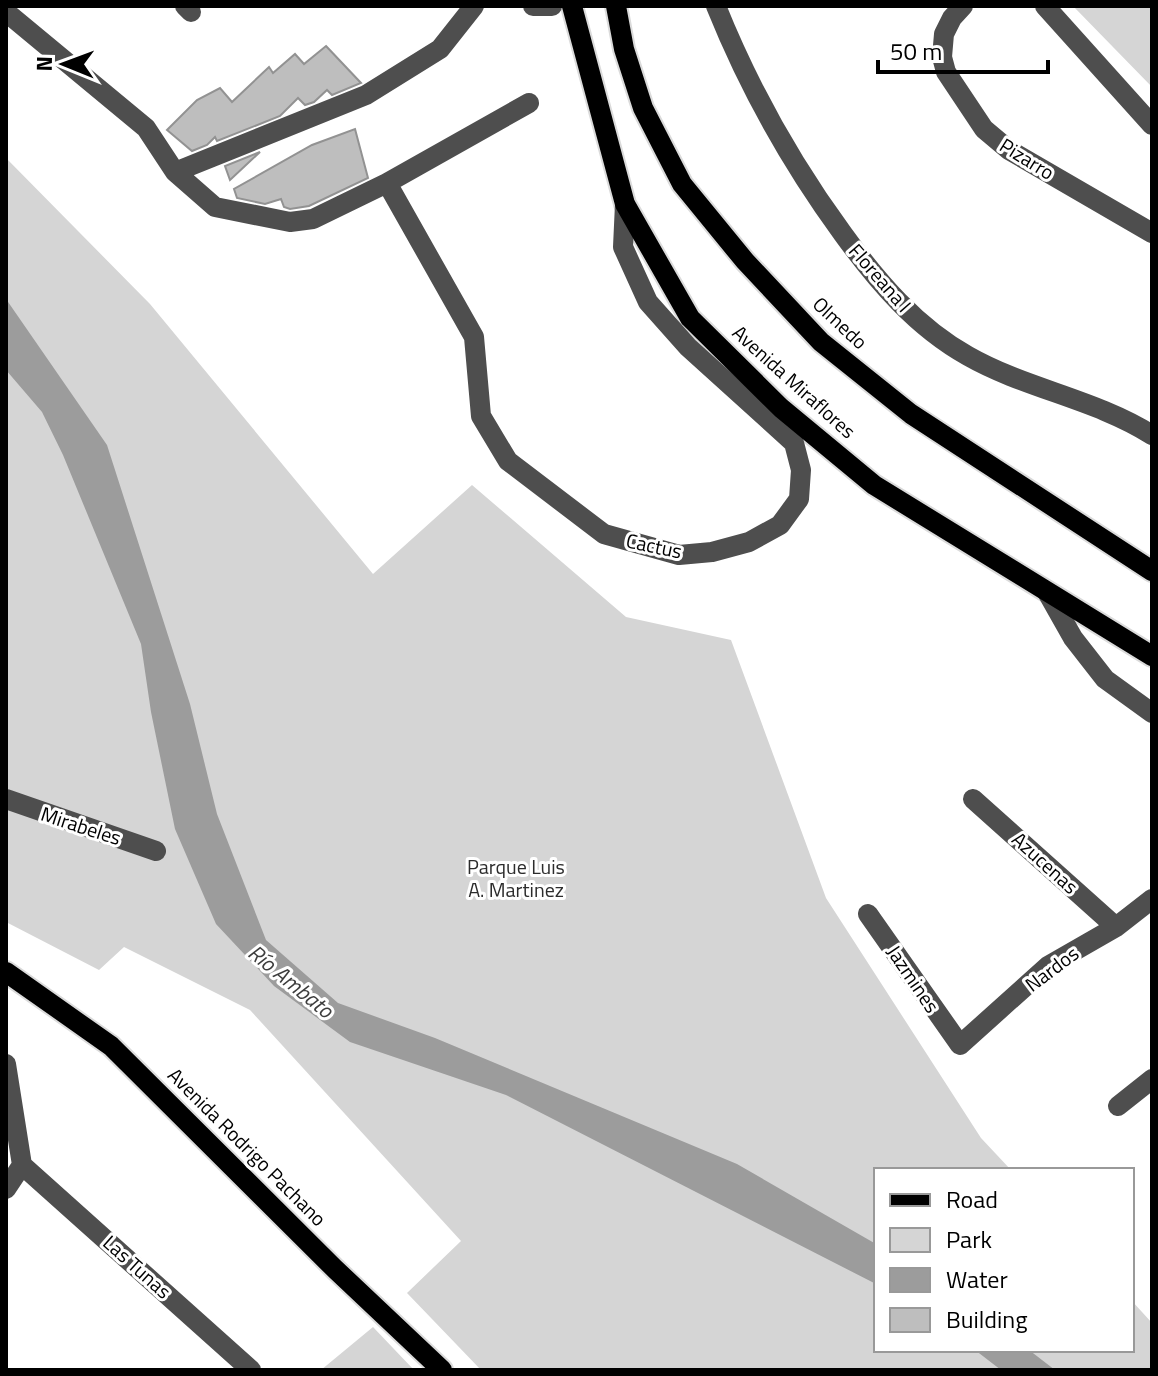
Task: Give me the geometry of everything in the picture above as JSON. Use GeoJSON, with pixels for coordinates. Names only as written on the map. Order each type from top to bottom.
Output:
{"type":"FeatureCollection","features":[{"type":"Feature","properties":{"kind":"main road","name":"Avenida Miraflores"},"geometry":{"type":"LineString","coordinates":[[572,6],[625,204],[690,318],[781,408],[874,485],[1152,656]]}},
{"type":"Feature","properties":{"kind":"main road","name":"Olmedo"},"geometry":{"type":"LineString","coordinates":[[616,6],[624,49],[643,108],[682,184],[745,261],[821,342],[911,414],[1152,571]]}},
{"type":"Feature","properties":{"kind":"main road","name":"Avenida Rodrigo Pachano"},"geometry":{"type":"LineString","coordinates":[[6,972],[111,1046],[335,1269],[442,1370]]}},
{"type":"Feature","properties":{"kind":"street"},"geometry":{"type":"LineString","coordinates":[[175,172],[366,95],[440,49],[474,6]]}},
{"type":"Feature","properties":{"kind":"street"},"geometry":{"type":"LineString","coordinates":[[533,6],[552,6]]}},
{"type":"Feature","properties":{"kind":"street","name":"Floreana I"},"geometry":{"type":"LineString","coordinates":[[716,6],[758,100],[798,171],[867,267],[900,304],[943,341],[970,358],[1128,421],[1152,435]]}},
{"type":"Feature","properties":{"kind":"street","name":"Pizarro"},"geometry":{"type":"LineString","coordinates":[[963,6],[944,34],[942,57],[946,72],[984,129],[1009,150],[1152,233]]}},
{"type":"Feature","properties":{"kind":"street"},"geometry":{"type":"LineString","coordinates":[[1045,6],[1152,125]]}},
{"type":"Feature","properties":{"kind":"street"},"geometry":{"type":"LineString","coordinates":[[6,12],[146,128],[175,172],[215,207],[290,222],[313,219],[387,183],[529,103]]}},
{"type":"Feature","properties":{"kind":"street","name":"Cactus"},"geometry":{"type":"LineString","coordinates":[[387,183],[474,337],[481,416],[508,461],[604,534],[679,555],[712,552],[749,542],[780,525],[799,499],[801,470],[794,443],[688,347],[648,302],[623,247],[625,204]]}},
{"type":"Feature","properties":{"kind":"street"},"geometry":{"type":"LineString","coordinates":[[1047,592],[1073,638],[1105,679],[1152,713]]}},
{"type":"Feature","properties":{"kind":"street","name":"Mirabeles"},"geometry":{"type":"LineString","coordinates":[[6,799],[156,851]]}},
{"type":"Feature","properties":{"kind":"street","name":"Azucenas"},"geometry":{"type":"LineString","coordinates":[[973,799],[1116,927]]}},
{"type":"Feature","properties":{"kind":"street","name":"Nardos"},"geometry":{"type":"LineString","coordinates":[[957,1044],[962,1045],[1048,966],[1116,927],[1152,899]]}},
{"type":"Feature","properties":{"kind":"street","name":"Jazmines"},"geometry":{"type":"LineString","coordinates":[[868,914],[957,1044]]}},
{"type":"Feature","properties":{"kind":"street"},"geometry":{"type":"LineString","coordinates":[[6,1064],[22,1165],[6,1189]]}},
{"type":"Feature","properties":{"kind":"street"},"geometry":{"type":"LineString","coordinates":[[1118,1106],[1152,1079]]}},
{"type":"Feature","properties":{"kind":"street","name":"Las Tunas"},"geometry":{"type":"LineString","coordinates":[[22,1165],[251,1370]]}},
{"type":"Feature","properties":{"kind":"green space"},"geometry":{"type":"Polygon","coordinates":[[[1073,6],[1152,6],[1152,87],[1073,6]]]}},
{"type":"Feature","properties":{"kind":"green space","name":"Parque Luis A. Martinez"},"geometry":{"type":"Polygon","coordinates":[[[6,158],[150,304],[373,574],[472,485],[626,617],[731,640],[826,898],[981,1138],[1009,1168],[874,1168],[874,1352],[1134,1352],[1134,1303],[1152,1323],[1152,1370],[481,1370],[407,1293],[461,1241],[250,1010],[124,947],[99,970],[6,922],[6,158]]]}},
{"type":"Feature","properties":{"kind":"green space"},"geometry":{"type":"Polygon","coordinates":[[[373,1327],[414,1370],[321,1370],[373,1327]]]}},
{"type":"Feature","properties":{"kind":"water","name":"Río Ambato"},"geometry":{"type":"Polygon","coordinates":[[[6,299],[107,445],[190,704],[217,814],[266,940],[338,1003],[435,1038],[737,1164],[874,1243],[874,1283],[506,1095],[350,1042],[274,986],[216,924],[175,829],[151,712],[141,644],[63,455],[42,412],[6,370],[6,299]]]}},
{"type":"Feature","properties":{"kind":"water"},"geometry":{"type":"Polygon","coordinates":[[[978,1352],[1032,1352],[1055,1370],[1001,1370],[978,1352]]]}},
{"type":"Feature","properties":{"kind":"building"},"geometry":{"type":"Polygon","coordinates":[[[326,46],[361,83],[332,95],[327,90],[314,102],[305,105],[298,98],[280,116],[217,141],[215,137],[207,145],[192,151],[167,130],[197,100],[220,88],[232,102],[269,67],[273,73],[295,54],[304,64],[326,46]]]}},
{"type":"Feature","properties":{"kind":"building"},"geometry":{"type":"Polygon","coordinates":[[[355,129],[368,178],[309,206],[290,209],[284,207],[281,199],[265,204],[237,198],[234,189],[312,145],[355,129]]]}},
{"type":"Feature","properties":{"kind":"building"},"geometry":{"type":"Polygon","coordinates":[[[260,152],[230,180],[225,166],[260,152]]]}}]}
